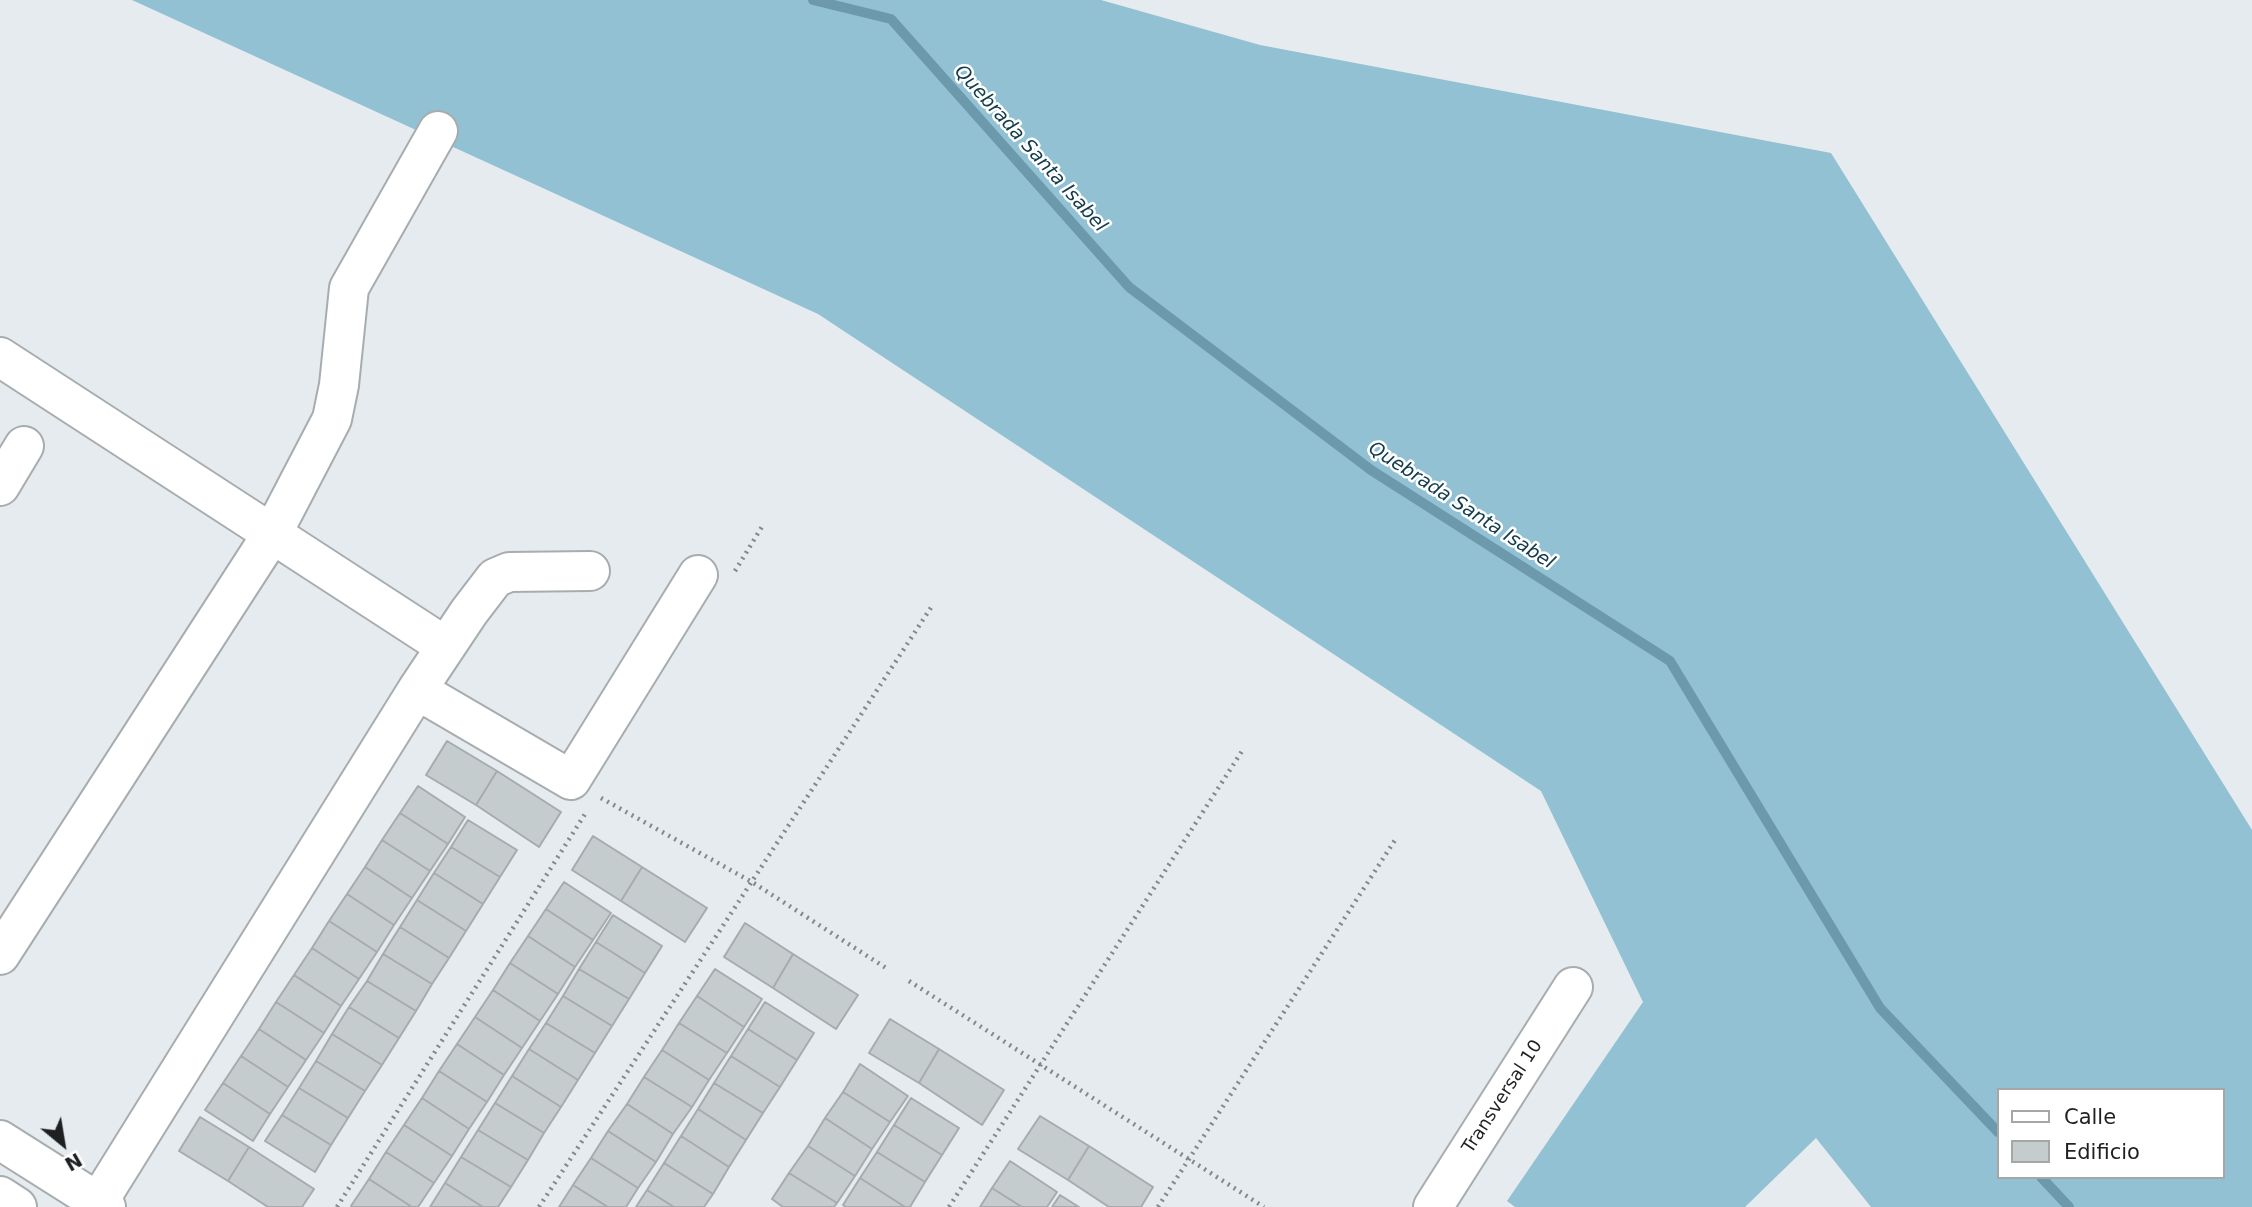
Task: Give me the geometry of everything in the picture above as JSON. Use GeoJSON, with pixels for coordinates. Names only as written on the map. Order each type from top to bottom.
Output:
{"type":"FeatureCollection","features":[{"type":"Feature","properties":{"kind":"street"},"geometry":{"type":"LineString","coordinates":[[0,955],[272,534],[332,419],[339,385],[349,288],[438,131]]}},
{"type":"Feature","properties":{"kind":"street"},"geometry":{"type":"LineString","coordinates":[[0,357],[445,646]]}},
{"type":"Feature","properties":{"kind":"street"},"geometry":{"type":"LineString","coordinates":[[0,486],[24,446]]}},
{"type":"Feature","properties":{"kind":"street"},"geometry":{"type":"LineString","coordinates":[[0,1140],[100,1205],[417,690],[445,646],[495,578],[509,572],[590,571]]}},
{"type":"Feature","properties":{"kind":"street"},"geometry":{"type":"LineString","coordinates":[[417,690],[571,780],[698,575]]}},
{"type":"Feature","properties":{"kind":"street","name":"Transversal 10"},"geometry":{"type":"LineString","coordinates":[[1433,1207],[1573,987]]}},
{"type":"Feature","properties":{"kind":"street"},"geometry":{"type":"LineString","coordinates":[[0,1196],[17,1207]]}},
{"type":"Feature","properties":{"kind":"path"},"geometry":{"type":"LineString","coordinates":[[539,1207],[932,606]]}},
{"type":"Feature","properties":{"kind":"path"},"geometry":{"type":"LineString","coordinates":[[949,1207],[1244,748]]}},
{"type":"Feature","properties":{"kind":"path"},"geometry":{"type":"LineString","coordinates":[[597,795],[751,882],[886,968]]}},
{"type":"Feature","properties":{"kind":"path"},"geometry":{"type":"LineString","coordinates":[[337,1207],[590,807]]}},
{"type":"Feature","properties":{"kind":"path"},"geometry":{"type":"LineString","coordinates":[[1158,1207],[1395,840]]}},
{"type":"Feature","properties":{"kind":"path"},"geometry":{"type":"LineString","coordinates":[[909,981],[1264,1207]]}},
{"type":"Feature","properties":{"kind":"shaded area"},"geometry":{"type":"Polygon","coordinates":[[[132,0],[1101,0],[1260,45],[1831,153],[2252,830],[2252,1207],[1871,1207],[1816,1138],[1745,1207],[1515,1207],[1507,1201],[1643,1002],[1541,791],[818,314],[132,0]]]}},
{"type":"Feature","properties":{"kind":"building"},"geometry":{"type":"Polygon","coordinates":[[[447,741],[497,771],[476,805],[426,775],[447,741]]]}},
{"type":"Feature","properties":{"kind":"building"},"geometry":{"type":"Polygon","coordinates":[[[497,771],[561,812],[539,847],[476,805],[497,771]]]}},
{"type":"Feature","properties":{"kind":"building"},"geometry":{"type":"Polygon","coordinates":[[[418,786],[465,817],[448,844],[400,813],[418,786]]]}},
{"type":"Feature","properties":{"kind":"building"},"geometry":{"type":"Polygon","coordinates":[[[400,813],[448,844],[430,871],[382,840],[400,813]]]}},
{"type":"Feature","properties":{"kind":"building"},"geometry":{"type":"Polygon","coordinates":[[[468,820],[517,850],[500,877],[451,847],[468,820]]]}},
{"type":"Feature","properties":{"kind":"building"},"geometry":{"type":"Polygon","coordinates":[[[593,836],[642,867],[621,901],[572,870],[593,836]]]}},
{"type":"Feature","properties":{"kind":"building"},"geometry":{"type":"Polygon","coordinates":[[[382,840],[430,871],[412,898],[365,867],[382,840]]]}},
{"type":"Feature","properties":{"kind":"building"},"geometry":{"type":"Polygon","coordinates":[[[451,847],[500,877],[483,904],[434,873],[451,847]]]}},
{"type":"Feature","properties":{"kind":"building"},"geometry":{"type":"Polygon","coordinates":[[[365,867],[412,898],[394,925],[347,894],[365,867]]]}},
{"type":"Feature","properties":{"kind":"building"},"geometry":{"type":"Polygon","coordinates":[[[642,867],[707,908],[685,942],[621,901],[642,867]]]}},
{"type":"Feature","properties":{"kind":"building"},"geometry":{"type":"Polygon","coordinates":[[[434,873],[483,904],[466,931],[417,900],[434,873]]]}},
{"type":"Feature","properties":{"kind":"building"},"geometry":{"type":"Polygon","coordinates":[[[564,882],[611,913],[593,940],[546,909],[564,882]]]}},
{"type":"Feature","properties":{"kind":"building"},"geometry":{"type":"Polygon","coordinates":[[[347,894],[394,925],[377,952],[329,921],[347,894]]]}},
{"type":"Feature","properties":{"kind":"building"},"geometry":{"type":"Polygon","coordinates":[[[417,900],[466,931],[449,958],[400,927],[417,900]]]}},
{"type":"Feature","properties":{"kind":"building"},"geometry":{"type":"Polygon","coordinates":[[[546,909],[593,940],[575,967],[528,936],[546,909]]]}},
{"type":"Feature","properties":{"kind":"building"},"geometry":{"type":"Polygon","coordinates":[[[613,915],[662,946],[645,973],[596,942],[613,915]]]}},
{"type":"Feature","properties":{"kind":"building"},"geometry":{"type":"Polygon","coordinates":[[[329,921],[377,952],[359,979],[312,948],[329,921]]]}},
{"type":"Feature","properties":{"kind":"building"},"geometry":{"type":"Polygon","coordinates":[[[745,923],[793,954],[773,988],[724,957],[745,923]]]}},
{"type":"Feature","properties":{"kind":"building"},"geometry":{"type":"Polygon","coordinates":[[[400,927],[449,958],[432,984],[383,954],[400,927]]]}},
{"type":"Feature","properties":{"kind":"building"},"geometry":{"type":"Polygon","coordinates":[[[528,936],[575,967],[558,994],[510,963],[528,936]]]}},
{"type":"Feature","properties":{"kind":"building"},"geometry":{"type":"Polygon","coordinates":[[[596,942],[645,973],[629,999],[579,969],[596,942]]]}},
{"type":"Feature","properties":{"kind":"building"},"geometry":{"type":"Polygon","coordinates":[[[312,948],[359,979],[341,1006],[294,975],[312,948]]]}},
{"type":"Feature","properties":{"kind":"building"},"geometry":{"type":"Polygon","coordinates":[[[383,954],[432,984],[416,1011],[367,981],[383,954]]]}},
{"type":"Feature","properties":{"kind":"building"},"geometry":{"type":"Polygon","coordinates":[[[793,954],[858,995],[836,1029],[773,988],[793,954]]]}},
{"type":"Feature","properties":{"kind":"building"},"geometry":{"type":"Polygon","coordinates":[[[510,963],[558,994],[540,1021],[493,990],[510,963]]]}},
{"type":"Feature","properties":{"kind":"building"},"geometry":{"type":"Polygon","coordinates":[[[579,969],[629,999],[612,1026],[563,996],[579,969]]]}},
{"type":"Feature","properties":{"kind":"building"},"geometry":{"type":"Polygon","coordinates":[[[715,969],[762,999],[744,1027],[697,996],[715,969]]]}},
{"type":"Feature","properties":{"kind":"building"},"geometry":{"type":"Polygon","coordinates":[[[294,975],[341,1006],[324,1033],[276,1002],[294,975]]]}},
{"type":"Feature","properties":{"kind":"building"},"geometry":{"type":"Polygon","coordinates":[[[367,981],[416,1011],[399,1038],[349,1007],[367,981]]]}},
{"type":"Feature","properties":{"kind":"building"},"geometry":{"type":"Polygon","coordinates":[[[493,990],[540,1021],[522,1048],[475,1017],[493,990]]]}},
{"type":"Feature","properties":{"kind":"building"},"geometry":{"type":"Polygon","coordinates":[[[563,996],[612,1026],[595,1053],[546,1023],[563,996]]]}},
{"type":"Feature","properties":{"kind":"building"},"geometry":{"type":"Polygon","coordinates":[[[697,996],[744,1027],[727,1053],[679,1023],[697,996]]]}},
{"type":"Feature","properties":{"kind":"building"},"geometry":{"type":"Polygon","coordinates":[[[276,1002],[324,1033],[306,1060],[259,1029],[276,1002]]]}},
{"type":"Feature","properties":{"kind":"building"},"geometry":{"type":"Polygon","coordinates":[[[765,1002],[814,1033],[797,1060],[748,1029],[765,1002]]]}},
{"type":"Feature","properties":{"kind":"building"},"geometry":{"type":"Polygon","coordinates":[[[349,1007],[399,1038],[382,1065],[332,1034],[349,1007]]]}},
{"type":"Feature","properties":{"kind":"building"},"geometry":{"type":"Polygon","coordinates":[[[475,1017],[522,1048],[504,1075],[457,1044],[475,1017]]]}},
{"type":"Feature","properties":{"kind":"building"},"geometry":{"type":"Polygon","coordinates":[[[890,1019],[939,1049],[919,1083],[869,1053],[890,1019]]]}},
{"type":"Feature","properties":{"kind":"building"},"geometry":{"type":"Polygon","coordinates":[[[546,1023],[595,1053],[578,1080],[529,1049],[546,1023]]]}},
{"type":"Feature","properties":{"kind":"building"},"geometry":{"type":"Polygon","coordinates":[[[679,1023],[727,1053],[709,1080],[662,1050],[679,1023]]]}},
{"type":"Feature","properties":{"kind":"building"},"geometry":{"type":"Polygon","coordinates":[[[259,1029],[306,1060],[288,1087],[241,1056],[259,1029]]]}},
{"type":"Feature","properties":{"kind":"building"},"geometry":{"type":"Polygon","coordinates":[[[748,1029],[797,1060],[780,1087],[731,1056],[748,1029]]]}},
{"type":"Feature","properties":{"kind":"building"},"geometry":{"type":"Polygon","coordinates":[[[332,1034],[382,1065],[365,1091],[316,1061],[332,1034]]]}},
{"type":"Feature","properties":{"kind":"building"},"geometry":{"type":"Polygon","coordinates":[[[457,1044],[504,1075],[487,1102],[439,1071],[457,1044]]]}},
{"type":"Feature","properties":{"kind":"building"},"geometry":{"type":"Polygon","coordinates":[[[529,1049],[578,1080],[561,1107],[512,1076],[529,1049]]]}},
{"type":"Feature","properties":{"kind":"building"},"geometry":{"type":"Polygon","coordinates":[[[939,1049],[1004,1090],[982,1125],[919,1083],[939,1049]]]}},
{"type":"Feature","properties":{"kind":"building"},"geometry":{"type":"Polygon","coordinates":[[[662,1050],[709,1080],[692,1107],[644,1077],[662,1050]]]}},
{"type":"Feature","properties":{"kind":"building"},"geometry":{"type":"Polygon","coordinates":[[[241,1056],[288,1087],[270,1114],[223,1083],[241,1056]]]}},
{"type":"Feature","properties":{"kind":"building"},"geometry":{"type":"Polygon","coordinates":[[[731,1056],[780,1087],[763,1113],[714,1083],[731,1056]]]}},
{"type":"Feature","properties":{"kind":"building"},"geometry":{"type":"Polygon","coordinates":[[[316,1061],[365,1091],[348,1118],[299,1088],[316,1061]]]}},
{"type":"Feature","properties":{"kind":"building"},"geometry":{"type":"Polygon","coordinates":[[[860,1064],[908,1096],[890,1122],[843,1092],[860,1064]]]}},
{"type":"Feature","properties":{"kind":"building"},"geometry":{"type":"Polygon","coordinates":[[[439,1071],[487,1102],[469,1129],[422,1098],[439,1071]]]}},
{"type":"Feature","properties":{"kind":"building"},"geometry":{"type":"Polygon","coordinates":[[[512,1076],[561,1107],[544,1133],[495,1103],[512,1076]]]}},
{"type":"Feature","properties":{"kind":"building"},"geometry":{"type":"Polygon","coordinates":[[[644,1077],[692,1107],[673,1134],[627,1104],[644,1077]]]}},
{"type":"Feature","properties":{"kind":"building"},"geometry":{"type":"Polygon","coordinates":[[[223,1083],[270,1114],[253,1141],[205,1110],[223,1083]]]}},
{"type":"Feature","properties":{"kind":"building"},"geometry":{"type":"Polygon","coordinates":[[[714,1083],[763,1113],[746,1140],[698,1109],[714,1083]]]}},
{"type":"Feature","properties":{"kind":"building"},"geometry":{"type":"Polygon","coordinates":[[[299,1088],[348,1118],[331,1145],[282,1115],[299,1088]]]}},
{"type":"Feature","properties":{"kind":"building"},"geometry":{"type":"Polygon","coordinates":[[[843,1092],[890,1122],[872,1149],[825,1118],[843,1092]]]}},
{"type":"Feature","properties":{"kind":"building"},"geometry":{"type":"Polygon","coordinates":[[[422,1098],[469,1129],[452,1156],[404,1125],[422,1098]]]}},
{"type":"Feature","properties":{"kind":"building"},"geometry":{"type":"Polygon","coordinates":[[[911,1098],[959,1128],[942,1155],[894,1125],[911,1098]]]}},
{"type":"Feature","properties":{"kind":"building"},"geometry":{"type":"Polygon","coordinates":[[[495,1103],[544,1133],[528,1160],[478,1130],[495,1103]]]}},
{"type":"Feature","properties":{"kind":"building"},"geometry":{"type":"Polygon","coordinates":[[[627,1104],[673,1134],[656,1162],[608,1131],[627,1104]]]}},
{"type":"Feature","properties":{"kind":"building"},"geometry":{"type":"Polygon","coordinates":[[[698,1109],[746,1140],[729,1167],[681,1136],[698,1109]]]}},
{"type":"Feature","properties":{"kind":"building"},"geometry":{"type":"Polygon","coordinates":[[[282,1115],[331,1145],[315,1172],[265,1141],[282,1115]]]}},
{"type":"Feature","properties":{"kind":"building"},"geometry":{"type":"Polygon","coordinates":[[[1040,1116],[1089,1146],[1068,1180],[1018,1149],[1040,1116]]]}},
{"type":"Feature","properties":{"kind":"building"},"geometry":{"type":"Polygon","coordinates":[[[200,1117],[249,1147],[228,1181],[179,1151],[200,1117]]]}},
{"type":"Feature","properties":{"kind":"building"},"geometry":{"type":"Polygon","coordinates":[[[825,1118],[872,1149],[855,1176],[808,1146],[825,1118]]]}},
{"type":"Feature","properties":{"kind":"building"},"geometry":{"type":"Polygon","coordinates":[[[404,1125],[452,1156],[434,1183],[386,1152],[404,1125]]]}},
{"type":"Feature","properties":{"kind":"building"},"geometry":{"type":"Polygon","coordinates":[[[894,1125],[942,1155],[925,1182],[877,1152],[894,1125]]]}},
{"type":"Feature","properties":{"kind":"building"},"geometry":{"type":"Polygon","coordinates":[[[478,1130],[528,1160],[511,1187],[461,1157],[478,1130]]]}},
{"type":"Feature","properties":{"kind":"building"},"geometry":{"type":"Polygon","coordinates":[[[608,1131],[656,1162],[638,1188],[591,1158],[608,1131]]]}},
{"type":"Feature","properties":{"kind":"building"},"geometry":{"type":"Polygon","coordinates":[[[681,1136],[729,1167],[713,1194],[664,1163],[681,1136]]]}},
{"type":"Feature","properties":{"kind":"building"},"geometry":{"type":"Polygon","coordinates":[[[808,1146],[855,1176],[837,1203],[789,1173],[808,1146]]]}},
{"type":"Feature","properties":{"kind":"building"},"geometry":{"type":"Polygon","coordinates":[[[1089,1146],[1153,1187],[1141,1207],[1109,1207],[1068,1180],[1089,1146]]]}},
{"type":"Feature","properties":{"kind":"building"},"geometry":{"type":"Polygon","coordinates":[[[249,1147],[314,1189],[302,1207],[268,1207],[228,1181],[249,1147]]]}},
{"type":"Feature","properties":{"kind":"building"},"geometry":{"type":"Polygon","coordinates":[[[386,1152],[434,1183],[418,1207],[412,1207],[369,1179],[386,1152]]]}},
{"type":"Feature","properties":{"kind":"building"},"geometry":{"type":"Polygon","coordinates":[[[877,1152],[925,1182],[910,1207],[905,1207],[860,1178],[877,1152]]]}},
{"type":"Feature","properties":{"kind":"building"},"geometry":{"type":"Polygon","coordinates":[[[461,1157],[511,1187],[498,1207],[483,1207],[445,1183],[461,1157]]]}},
{"type":"Feature","properties":{"kind":"building"},"geometry":{"type":"Polygon","coordinates":[[[591,1158],[638,1188],[626,1207],[608,1207],[573,1185],[591,1158]]]}},
{"type":"Feature","properties":{"kind":"building"},"geometry":{"type":"Polygon","coordinates":[[[1010,1161],[1057,1192],[1047,1207],[1022,1207],[992,1188],[1010,1161]]]}},
{"type":"Feature","properties":{"kind":"building"},"geometry":{"type":"Polygon","coordinates":[[[664,1163],[713,1194],[704,1207],[674,1207],[647,1190],[664,1163]]]}},
{"type":"Feature","properties":{"kind":"building"},"geometry":{"type":"Polygon","coordinates":[[[789,1173],[837,1203],[834,1207],[783,1207],[772,1199],[789,1173]]]}},
{"type":"Feature","properties":{"kind":"building"},"geometry":{"type":"Polygon","coordinates":[[[860,1178],[905,1207],[846,1207],[843,1205],[860,1178]]]}},
{"type":"Feature","properties":{"kind":"building"},"geometry":{"type":"Polygon","coordinates":[[[369,1179],[412,1207],[351,1206],[369,1179]]]}},
{"type":"Feature","properties":{"kind":"building"},"geometry":{"type":"Polygon","coordinates":[[[445,1183],[483,1207],[430,1207],[445,1183]]]}},
{"type":"Feature","properties":{"kind":"building"},"geometry":{"type":"Polygon","coordinates":[[[573,1185],[608,1207],[559,1207],[573,1185]]]}},
{"type":"Feature","properties":{"kind":"building"},"geometry":{"type":"Polygon","coordinates":[[[992,1188],[1022,1207],[980,1207],[992,1188]]]}},
{"type":"Feature","properties":{"kind":"building"},"geometry":{"type":"Polygon","coordinates":[[[647,1190],[674,1207],[636,1207],[647,1190]]]}},
{"type":"Feature","properties":{"kind":"building"},"geometry":{"type":"Polygon","coordinates":[[[1060,1195],[1079,1207],[1052,1207],[1060,1195]]]}},
{"type":"Feature","properties":{"kind":"waterway","name":"Quebrada Santa Isabel"},"geometry":{"type":"LineString","coordinates":[[813,0],[891,19],[1129,287],[1371,470],[1670,661],[1880,1008],[1996,1130]]}},
{"type":"Feature","properties":{"kind":"waterway","name":"Quebrada Santa Isabel"},"geometry":{"type":"LineString","coordinates":[[2043,1179],[2069,1207]]}}]}
